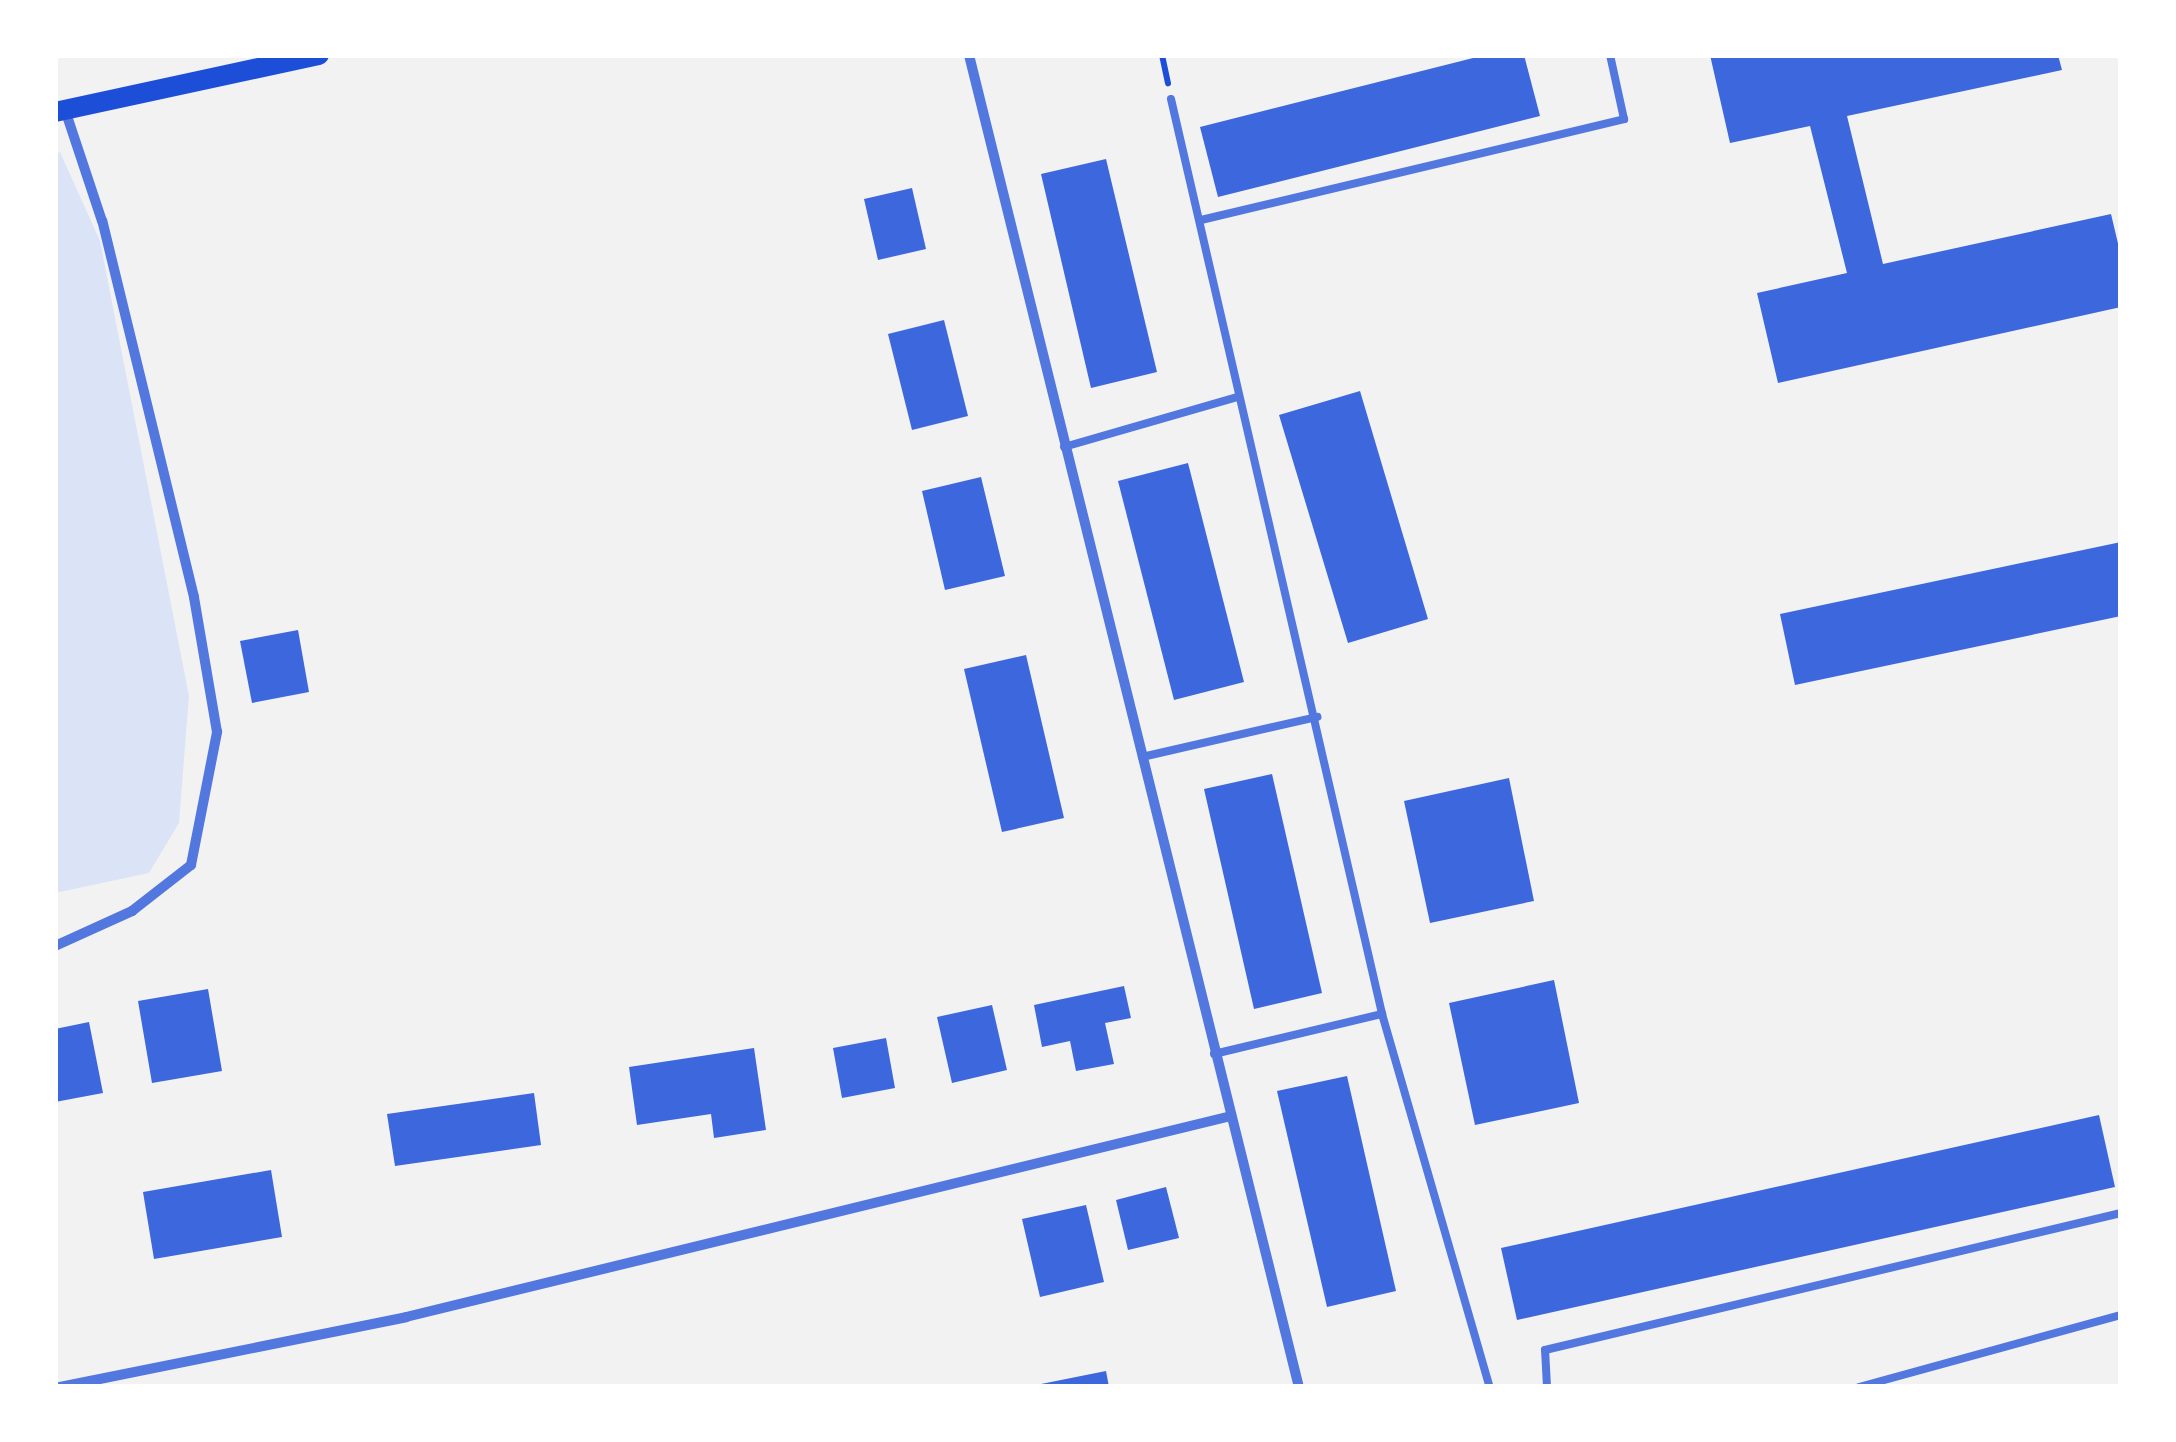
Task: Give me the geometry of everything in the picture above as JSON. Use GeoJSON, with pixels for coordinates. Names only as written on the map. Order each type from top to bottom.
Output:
{"type":"FeatureCollection","features":[{"type":"Feature","properties":{"kind":"main road"},"geometry":{"type":"LineString","coordinates":[[60,111],[319,55]]}},
{"type":"Feature","properties":{"kind":"street"},"geometry":{"type":"LineString","coordinates":[[969,55],[1227,1117],[1299,1387]]}},
{"type":"Feature","properties":{"kind":"street"},"geometry":{"type":"LineString","coordinates":[[55,946],[132,910],[190,865],[217,732],[194,597],[102,221],[60,111]]}},
{"type":"Feature","properties":{"kind":"street"},"geometry":{"type":"LineString","coordinates":[[60,1387],[406,1317],[1227,1117]]}},
{"type":"Feature","properties":{"kind":"lane"},"geometry":{"type":"LineString","coordinates":[[1200,220],[1624,119],[1610,55]]}},
{"type":"Feature","properties":{"kind":"lane"},"geometry":{"type":"LineString","coordinates":[[1172,99],[1237,397],[1317,717],[1382,1014],[1490,1387]]}},
{"type":"Feature","properties":{"kind":"lane"},"geometry":{"type":"LineString","coordinates":[[1064,447],[1237,397]]}},
{"type":"Feature","properties":{"kind":"lane"},"geometry":{"type":"LineString","coordinates":[[1142,757],[1317,717]]}},
{"type":"Feature","properties":{"kind":"lane"},"geometry":{"type":"LineString","coordinates":[[1214,1054],[1382,1014]]}},
{"type":"Feature","properties":{"kind":"lane"},"geometry":{"type":"LineString","coordinates":[[1547,1387],[1545,1350],[2121,1213]]}},
{"type":"Feature","properties":{"kind":"lane"},"geometry":{"type":"LineString","coordinates":[[1859,1387],[2121,1316]]}},
{"type":"Feature","properties":{"kind":"shaded area"},"geometry":{"type":"Polygon","coordinates":[[[60,152],[100,241],[189,696],[179,823],[149,873],[55,893],[55,153],[60,152]]]}},
{"type":"Feature","properties":{"kind":"building"},"geometry":{"type":"Polygon","coordinates":[[[1485,55],[1524,55],[1540,116],[1218,197],[1200,127],[1485,55]]]}},
{"type":"Feature","properties":{"kind":"building"},"geometry":{"type":"Polygon","coordinates":[[[1710,55],[2058,55],[2062,70],[1847,116],[1883,264],[2111,214],[2121,256],[2121,307],[1778,383],[1757,293],[1847,273],[1810,126],[1730,143],[1710,55]]]}},
{"type":"Feature","properties":{"kind":"building"},"geometry":{"type":"Polygon","coordinates":[[[1106,159],[1157,372],[1091,388],[1041,174],[1106,159]]]}},
{"type":"Feature","properties":{"kind":"building"},"geometry":{"type":"Polygon","coordinates":[[[912,188],[926,249],[878,260],[864,199],[912,188]]]}},
{"type":"Feature","properties":{"kind":"building"},"geometry":{"type":"Polygon","coordinates":[[[944,320],[968,416],[912,430],[888,334],[944,320]]]}},
{"type":"Feature","properties":{"kind":"building"},"geometry":{"type":"Polygon","coordinates":[[[1360,391],[1428,619],[1348,643],[1279,415],[1360,391]]]}},
{"type":"Feature","properties":{"kind":"building"},"geometry":{"type":"Polygon","coordinates":[[[1188,463],[1244,682],[1174,700],[1118,481],[1188,463]]]}},
{"type":"Feature","properties":{"kind":"building"},"geometry":{"type":"Polygon","coordinates":[[[981,477],[1005,576],[945,590],[922,491],[981,477]]]}},
{"type":"Feature","properties":{"kind":"building"},"geometry":{"type":"Polygon","coordinates":[[[2121,542],[2121,616],[1795,685],[1780,614],[2121,542]]]}},
{"type":"Feature","properties":{"kind":"building"},"geometry":{"type":"Polygon","coordinates":[[[298,630],[309,692],[252,703],[240,641],[298,630]]]}},
{"type":"Feature","properties":{"kind":"building"},"geometry":{"type":"Polygon","coordinates":[[[1026,655],[1064,818],[1002,832],[964,669],[1026,655]]]}},
{"type":"Feature","properties":{"kind":"building"},"geometry":{"type":"Polygon","coordinates":[[[1272,774],[1322,993],[1254,1009],[1204,789],[1272,774]]]}},
{"type":"Feature","properties":{"kind":"building"},"geometry":{"type":"Polygon","coordinates":[[[1509,778],[1534,901],[1430,923],[1404,801],[1509,778]]]}},
{"type":"Feature","properties":{"kind":"building"},"geometry":{"type":"Polygon","coordinates":[[[1554,980],[1579,1103],[1475,1125],[1449,1003],[1554,980]]]}},
{"type":"Feature","properties":{"kind":"building"},"geometry":{"type":"Polygon","coordinates":[[[1124,986],[1131,1018],[1105,1023],[1114,1064],[1076,1071],[1070,1041],[1042,1047],[1034,1005],[1124,986]]]}},
{"type":"Feature","properties":{"kind":"building"},"geometry":{"type":"Polygon","coordinates":[[[208,989],[222,1071],[152,1083],[138,1001],[208,989]]]}},
{"type":"Feature","properties":{"kind":"building"},"geometry":{"type":"Polygon","coordinates":[[[992,1005],[1007,1070],[952,1083],[937,1017],[992,1005]]]}},
{"type":"Feature","properties":{"kind":"building"},"geometry":{"type":"Polygon","coordinates":[[[89,1022],[103,1093],[55,1102],[55,1029],[89,1022]]]}},
{"type":"Feature","properties":{"kind":"building"},"geometry":{"type":"Polygon","coordinates":[[[886,1038],[895,1088],[842,1098],[833,1048],[886,1038]]]}},
{"type":"Feature","properties":{"kind":"building"},"geometry":{"type":"Polygon","coordinates":[[[754,1048],[766,1130],[714,1138],[711,1114],[637,1125],[629,1067],[754,1048]]]}},
{"type":"Feature","properties":{"kind":"building"},"geometry":{"type":"Polygon","coordinates":[[[1347,1076],[1396,1291],[1327,1307],[1277,1091],[1347,1076]]]}},
{"type":"Feature","properties":{"kind":"building"},"geometry":{"type":"Polygon","coordinates":[[[534,1093],[541,1145],[395,1166],[387,1114],[534,1093]]]}},
{"type":"Feature","properties":{"kind":"building"},"geometry":{"type":"Polygon","coordinates":[[[2099,1115],[2115,1187],[1517,1320],[1501,1248],[2099,1115]]]}},
{"type":"Feature","properties":{"kind":"building"},"geometry":{"type":"Polygon","coordinates":[[[271,1170],[282,1237],[154,1259],[143,1192],[271,1170]]]}},
{"type":"Feature","properties":{"kind":"building"},"geometry":{"type":"Polygon","coordinates":[[[1166,1187],[1179,1238],[1128,1250],[1116,1200],[1166,1187]]]}},
{"type":"Feature","properties":{"kind":"building"},"geometry":{"type":"Polygon","coordinates":[[[1086,1205],[1104,1282],[1040,1297],[1022,1219],[1086,1205]]]}},
{"type":"Feature","properties":{"kind":"building"},"geometry":{"type":"Polygon","coordinates":[[[1106,1371],[1109,1387],[1036,1387],[1036,1385],[1106,1371]]]}}]}
